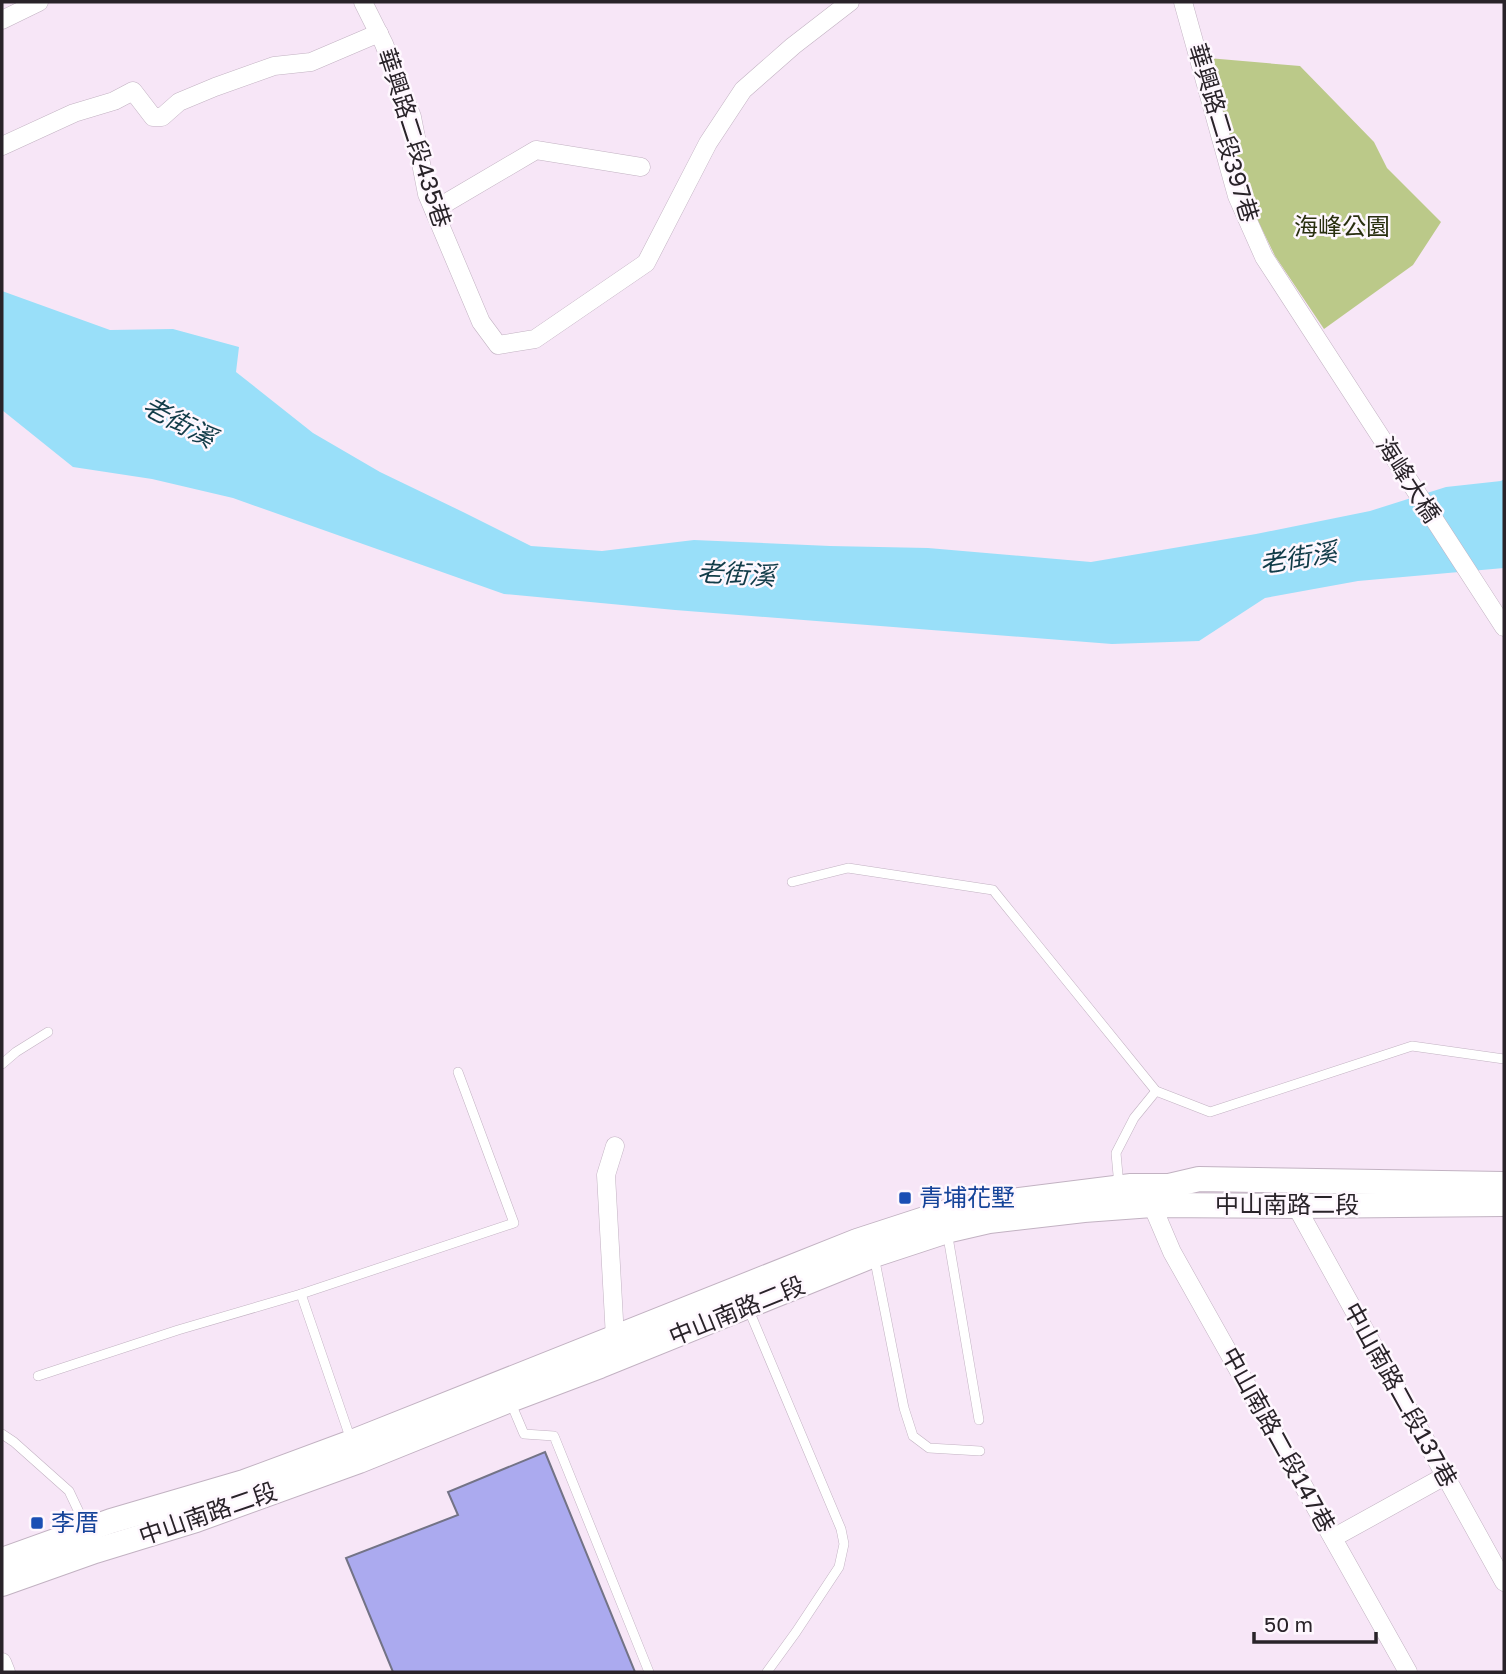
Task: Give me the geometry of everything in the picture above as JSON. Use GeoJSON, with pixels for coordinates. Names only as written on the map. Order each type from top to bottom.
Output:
{"type":"FeatureCollection","features":[{"type":"Feature","properties":{"kind":"main road","name":"中山南路二段"},"geometry":{"type":"LineString","coordinates":[[2,1560],[196,1520],[359,1461],[615,1338],[874,1255],[987,1204],[1148,1185],[1169,1186],[1199,1178],[1504,1184]]}},
{"type":"Feature","properties":{"kind":"main road","name":"中山南路二段"},"geometry":{"type":"LineString","coordinates":[[2,1584],[91,1541],[352,1442],[506,1391],[600,1366],[857,1241],[945,1222],[989,1221],[1070,1211],[1152,1206],[1504,1204]]}},
{"type":"Feature","properties":{"kind":"street"},"geometry":{"type":"LineString","coordinates":[[2,20],[39,2]]}},
{"type":"Feature","properties":{"kind":"street","name":"華興路二段435巷"},"geometry":{"type":"LineString","coordinates":[[363,2],[379,33],[412,117],[427,194],[481,323],[498,345],[535,339],[646,263],[708,143],[743,90],[793,46],[850,2]]}},
{"type":"Feature","properties":{"kind":"street","name":"華興路二段397巷"},"geometry":{"type":"LineString","coordinates":[[1183,2],[1237,196],[1264,257],[1313,333]]}},
{"type":"Feature","properties":{"kind":"street"},"geometry":{"type":"LineString","coordinates":[[3,140],[114,101],[133,91],[153,117],[162,117],[179,102],[215,87],[274,66],[311,62],[379,33]]}},
{"type":"Feature","properties":{"kind":"street"},"geometry":{"type":"LineString","coordinates":[[434,210],[536,150],[641,167]]}},
{"type":"Feature","properties":{"kind":"street","name":"海峰大橋"},"geometry":{"type":"LineString","coordinates":[[1313,333],[1504,627]]}},
{"type":"Feature","properties":{"kind":"street"},"geometry":{"type":"LineString","coordinates":[[615,1146],[606,1175],[615,1338]]}},
{"type":"Feature","properties":{"kind":"street","name":"中山南路二段147巷"},"geometry":{"type":"LineString","coordinates":[[1152,1206],[1172,1252],[1408,1672]]}},
{"type":"Feature","properties":{"kind":"street","name":"中山南路二段137巷"},"geometry":{"type":"LineString","coordinates":[[1296,1206],[1504,1582]]}},
{"type":"Feature","properties":{"kind":"street"},"geometry":{"type":"LineString","coordinates":[[1333,1538],[1444,1476]]}},
{"type":"Feature","properties":{"kind":"street"},"geometry":{"type":"LineString","coordinates":[[2,1662],[6,1672]]}},
{"type":"Feature","properties":{"kind":"lane"},"geometry":{"type":"LineString","coordinates":[[792,882],[848,868],[993,890],[1156,1091],[1210,1112],[1412,1046],[1504,1059]]}},
{"type":"Feature","properties":{"kind":"lane"},"geometry":{"type":"LineString","coordinates":[[2,1064],[47,1032]]}},
{"type":"Feature","properties":{"kind":"lane"},"geometry":{"type":"LineString","coordinates":[[38,1376],[178,1330],[302,1294],[513,1223],[458,1072]]}},
{"type":"Feature","properties":{"kind":"lane"},"geometry":{"type":"LineString","coordinates":[[1119,1188],[1116,1153],[1134,1118],[1156,1091]]}},
{"type":"Feature","properties":{"kind":"lane"},"geometry":{"type":"LineString","coordinates":[[945,1222],[979,1420]]}},
{"type":"Feature","properties":{"kind":"lane"},"geometry":{"type":"LineString","coordinates":[[874,1255],[904,1408],[913,1436],[929,1448],[980,1451]]}},
{"type":"Feature","properties":{"kind":"lane"},"geometry":{"type":"LineString","coordinates":[[302,1294],[352,1442]]}},
{"type":"Feature","properties":{"kind":"lane"},"geometry":{"type":"LineString","coordinates":[[744,1297],[841,1528],[844,1544],[839,1566],[767,1672]]}},
{"type":"Feature","properties":{"kind":"lane"},"geometry":{"type":"LineString","coordinates":[[506,1391],[524,1434],[554,1436],[649,1672]]}},
{"type":"Feature","properties":{"kind":"lane"},"geometry":{"type":"LineString","coordinates":[[2,1434],[69,1491],[91,1541]]}},
{"type":"Feature","properties":{"kind":"green space","name":"海峰公園"},"geometry":{"type":"Polygon","coordinates":[[[1208,58],[1300,66],[1374,142],[1387,168],[1441,222],[1413,265],[1324,329],[1275,256],[1244,192],[1208,58]]]}},
{"type":"Feature","properties":{"kind":"water","name":"老街溪"},"geometry":{"type":"Polygon","coordinates":[[[2,291],[110,330],[173,329],[239,347],[236,372],[313,433],[380,472],[531,546],[602,551],[694,540],[928,548],[1091,562],[1256,534],[1370,511],[1446,487],[1504,479],[1504,568],[1358,581],[1265,598],[1199,641],[1112,644],[504,594],[233,498],[152,479],[73,467],[2,410],[2,291]]]}},
{"type":"Feature","properties":{"kind":"building"},"geometry":{"type":"Polygon","coordinates":[[[545,1452],[635,1672],[393,1672],[346,1558],[458,1515],[448,1492],[545,1452]]]}},
{"type":"Feature","properties":{"kind":"place","name":"青埔花墅"},"geometry":{"type":"Point","coordinates":[905,1198]}},
{"type":"Feature","properties":{"kind":"place","name":"李厝"},"geometry":{"type":"Point","coordinates":[37,1523]}}]}
